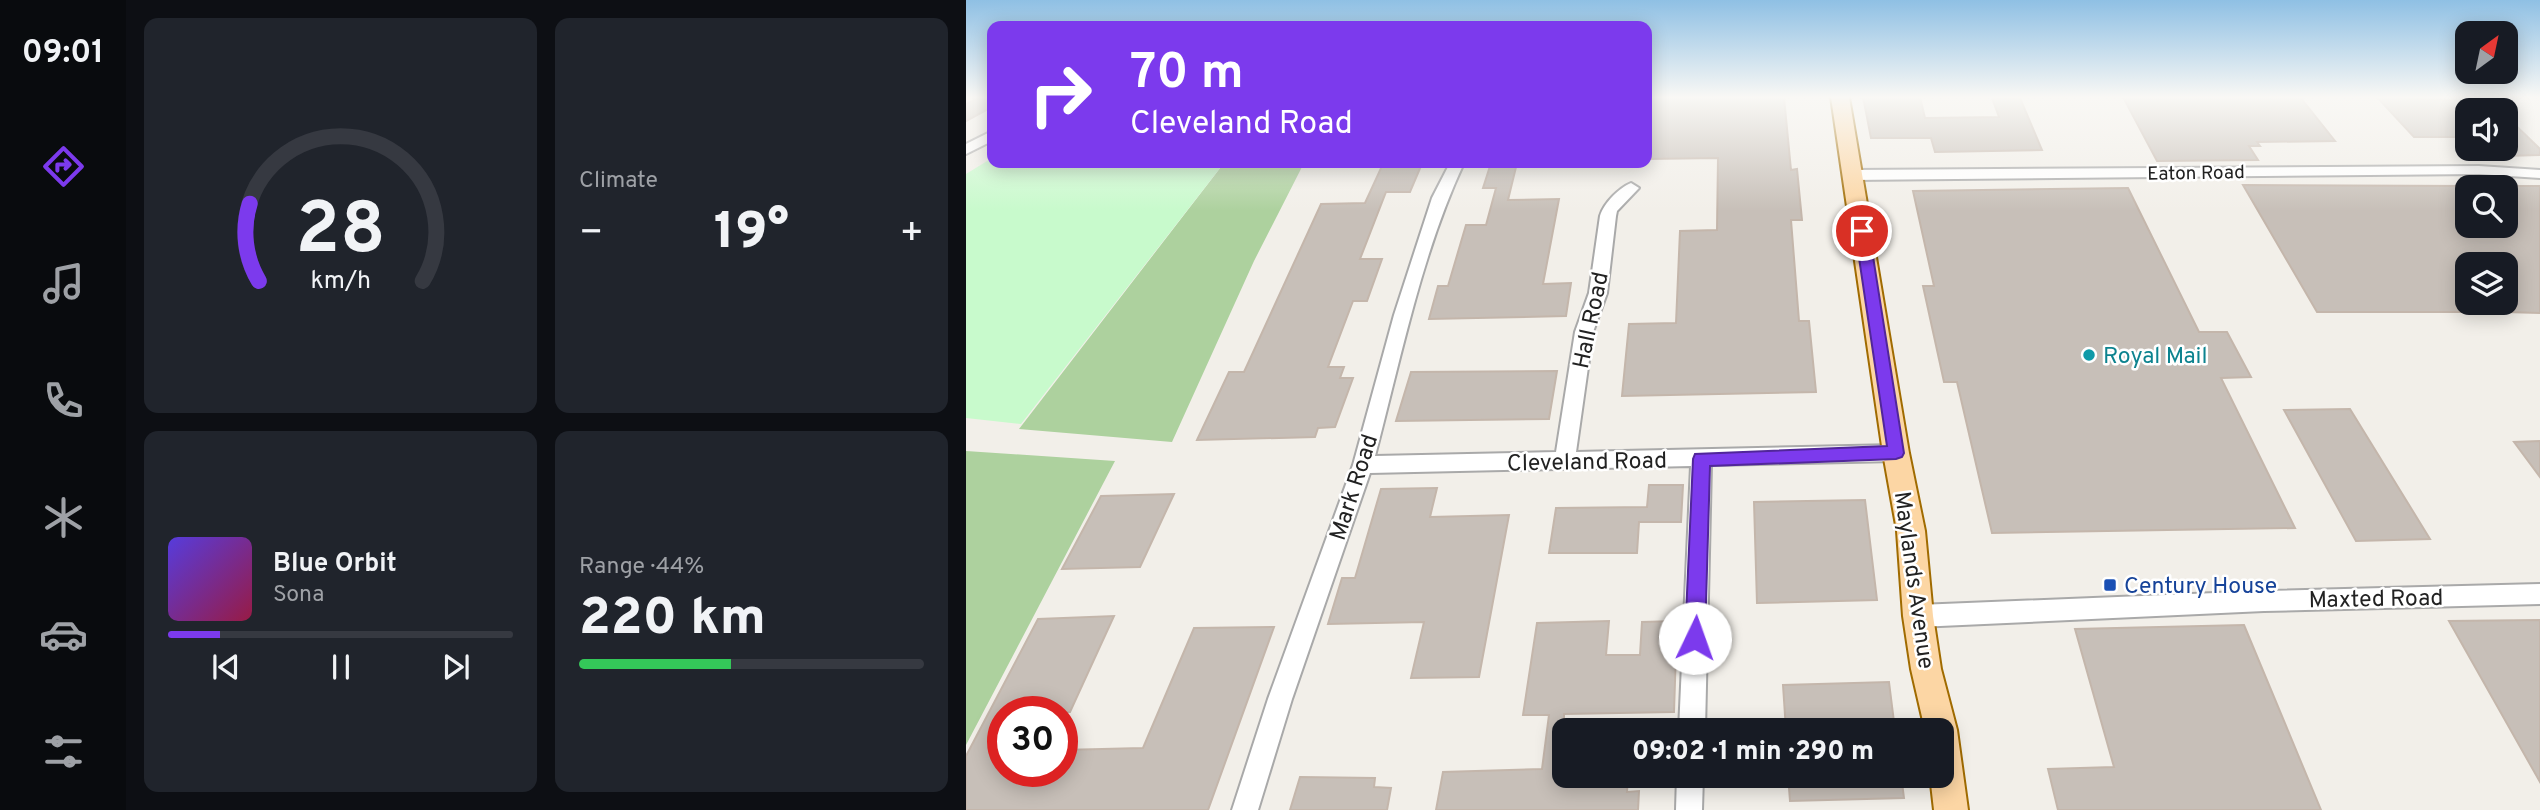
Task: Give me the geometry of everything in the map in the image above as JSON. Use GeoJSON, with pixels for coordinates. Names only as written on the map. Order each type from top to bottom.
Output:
{"type":"FeatureCollection","features":[{"type":"Feature","properties":{"kind":"main road","name":"Maylands Avenue"},"geometry":{"type":"LineString","coordinates":[[1845,135],[1911,531],[1918,616],[1926,669],[1938,718]]}},
{"type":"Feature","properties":{"kind":"main road"},"geometry":{"type":"LineString","coordinates":[[1948,788],[1951,810]]}},
{"type":"Feature","properties":{"kind":"street"},"geometry":{"type":"LineString","coordinates":[[966,150],[987,138]]}},
{"type":"Feature","properties":{"kind":"street","name":"Mark Road"},"geometry":{"type":"LineString","coordinates":[[1245,810],[1280,699],[1363,465],[1403,314],[1440,198],[1455,168]]}},
{"type":"Feature","properties":{"kind":"street","name":"Eaton Road"},"geometry":{"type":"LineString","coordinates":[[1851,175],[2467,170],[2540,174]]}},
{"type":"Feature","properties":{"kind":"street","name":"Hall Road"},"geometry":{"type":"LineString","coordinates":[[1565,461],[1584,332],[1598,293],[1608,216],[1610,209],[1631,188]]}},
{"type":"Feature","properties":{"kind":"street","name":"Cleveland Road"},"geometry":{"type":"LineString","coordinates":[[1363,465],[1896,453]]}},
{"type":"Feature","properties":{"kind":"street"},"geometry":{"type":"LineString","coordinates":[[1692,718],[1701,459]]}},
{"type":"Feature","properties":{"kind":"street","name":"Maxted Road"},"geometry":{"type":"LineString","coordinates":[[1918,616],[2264,601],[2540,594]]}},
{"type":"Feature","properties":{"kind":"street"},"geometry":{"type":"LineString","coordinates":[[1689,810],[1690,788]]}},
{"type":"Feature","properties":{"kind":"green space"},"geometry":{"type":"Polygon","coordinates":[[[987,161],[987,168],[1220,168],[1021,424],[966,418],[966,174],[987,161]]]}},
{"type":"Feature","properties":{"kind":"green space"},"geometry":{"type":"Polygon","coordinates":[[[1220,168],[1301,168],[1254,261],[1172,442],[1019,429],[1220,168]]]}},
{"type":"Feature","properties":{"kind":"green space"},"geometry":{"type":"Polygon","coordinates":[[[966,451],[1115,461],[992,696],[987,696],[987,705],[966,745],[966,451]]]}},
{"type":"Feature","properties":{"kind":"building"},"geometry":{"type":"Polygon","coordinates":[[[1652,135],[1788,135],[1791,170],[1797,169],[1802,220],[1791,220],[1799,321],[1809,321],[1816,392],[1622,396],[1629,324],[1676,323],[1680,231],[1717,230],[1718,158],[1652,159],[1652,135]]]}},
{"type":"Feature","properties":{"kind":"building"},"geometry":{"type":"Polygon","coordinates":[[[1870,135],[2036,135],[2042,150],[1935,152],[1931,138],[1871,138],[1870,135]]]}},
{"type":"Feature","properties":{"kind":"building"},"geometry":{"type":"Polygon","coordinates":[[[2143,135],[2330,135],[2335,141],[2257,142],[2260,146],[2249,146],[2258,160],[2157,161],[2143,135]]]}},
{"type":"Feature","properties":{"kind":"building"},"geometry":{"type":"Polygon","coordinates":[[[2412,135],[2455,135],[2455,137],[2414,137],[2412,135]]]}},
{"type":"Feature","properties":{"kind":"building"},"geometry":{"type":"Polygon","coordinates":[[[2518,135],[2525,135],[2540,149],[2540,155],[2518,156],[2518,135]]]}},
{"type":"Feature","properties":{"kind":"building"},"geometry":{"type":"Polygon","coordinates":[[[1381,168],[1420,168],[1410,192],[1386,192],[1360,259],[1382,259],[1367,301],[1353,301],[1328,367],[1344,367],[1340,378],[1353,378],[1335,427],[1318,428],[1315,437],[1197,440],[1229,372],[1244,372],[1321,204],[1365,203],[1381,168]]]}},
{"type":"Feature","properties":{"kind":"building"},"geometry":{"type":"Polygon","coordinates":[[[1489,168],[1516,168],[1508,200],[1559,199],[1543,284],[1571,283],[1566,316],[1429,319],[1438,286],[1448,286],[1466,225],[1486,225],[1496,188],[1483,188],[1489,168]]]}},
{"type":"Feature","properties":{"kind":"building"},"geometry":{"type":"Polygon","coordinates":[[[2243,185],[2455,186],[2455,238],[2518,238],[2518,186],[2540,186],[2540,313],[2518,312],[2518,252],[2455,252],[2455,312],[2317,312],[2243,185]]]}},
{"type":"Feature","properties":{"kind":"building","name":"Royal Mail"},"geometry":{"type":"Polygon","coordinates":[[[2128,188],[2199,332],[2227,332],[2251,377],[2221,378],[2295,528],[1992,533],[1957,382],[1944,382],[1923,286],[1934,286],[1913,191],[2128,188]]]}},
{"type":"Feature","properties":{"kind":"building"},"geometry":{"type":"Polygon","coordinates":[[[1557,371],[1549,419],[1396,421],[1411,372],[1557,371]]]}},
{"type":"Feature","properties":{"kind":"building"},"geometry":{"type":"Polygon","coordinates":[[[2350,409],[2430,539],[2356,541],[2284,410],[2350,409]]]}},
{"type":"Feature","properties":{"kind":"building"},"geometry":{"type":"Polygon","coordinates":[[[2540,441],[2540,477],[2514,442],[2540,441]]]}},
{"type":"Feature","properties":{"kind":"building"},"geometry":{"type":"Polygon","coordinates":[[[1649,485],[1683,485],[1681,522],[1639,522],[1637,553],[1549,553],[1556,508],[1647,507],[1649,485]]]}},
{"type":"Feature","properties":{"kind":"building"},"geometry":{"type":"Polygon","coordinates":[[[1437,488],[1430,517],[1509,515],[1479,677],[1411,678],[1424,622],[1328,624],[1342,578],[1355,578],[1381,489],[1437,488]]]}},
{"type":"Feature","properties":{"kind":"building"},"geometry":{"type":"Polygon","coordinates":[[[1174,494],[1140,567],[1062,569],[1101,496],[1174,494]]]}},
{"type":"Feature","properties":{"kind":"building"},"geometry":{"type":"Polygon","coordinates":[[[1865,500],[1877,600],[1757,603],[1754,502],[1865,500]]]}},
{"type":"Feature","properties":{"kind":"building"},"geometry":{"type":"Polygon","coordinates":[[[1114,616],[1077,696],[998,696],[1038,619],[1114,616]]]}},
{"type":"Feature","properties":{"kind":"building"},"geometry":{"type":"Polygon","coordinates":[[[2540,620],[2540,782],[2449,621],[2540,620]]]}},
{"type":"Feature","properties":{"kind":"building"},"geometry":{"type":"Polygon","coordinates":[[[1609,621],[1606,655],[1640,655],[1642,622],[1677,621],[1674,712],[1564,714],[1564,718],[1552,718],[1552,788],[1627,788],[1627,792],[1639,791],[1638,810],[1436,810],[1443,772],[1542,769],[1549,715],[1523,715],[1537,623],[1609,621]]]}},
{"type":"Feature","properties":{"kind":"building"},"geometry":{"type":"Polygon","coordinates":[[[2244,625],[2321,810],[2058,810],[2048,769],[2114,767],[2075,629],[2244,625]]]}},
{"type":"Feature","properties":{"kind":"building"},"geometry":{"type":"Polygon","coordinates":[[[1274,627],[1208,810],[966,810],[966,756],[987,716],[987,787],[1078,787],[1078,750],[1143,748],[1194,628],[1274,627]]]}},
{"type":"Feature","properties":{"kind":"building"},"geometry":{"type":"Polygon","coordinates":[[[1889,682],[1894,718],[1785,718],[1783,685],[1889,682]]]}},
{"type":"Feature","properties":{"kind":"building"},"geometry":{"type":"Polygon","coordinates":[[[1300,777],[1375,778],[1374,787],[1391,788],[1387,810],[1290,810],[1300,777]]]}},
{"type":"Feature","properties":{"kind":"building"},"geometry":{"type":"Polygon","coordinates":[[[1789,788],[1903,788],[1904,798],[1790,801],[1789,788]]]}},
{"type":"Feature","properties":{"kind":"place","name":"Royal Mail"},"geometry":{"type":"Point","coordinates":[2089,355]}},
{"type":"Feature","properties":{"kind":"place","name":"Century House"},"geometry":{"type":"Point","coordinates":[2110,585]}},
{"type":"Feature","properties":{"kind":"route"},"geometry":{"type":"LineString","coordinates":[[1695,638],[1701,459],[1896,453],[1862,231]]}}]}
